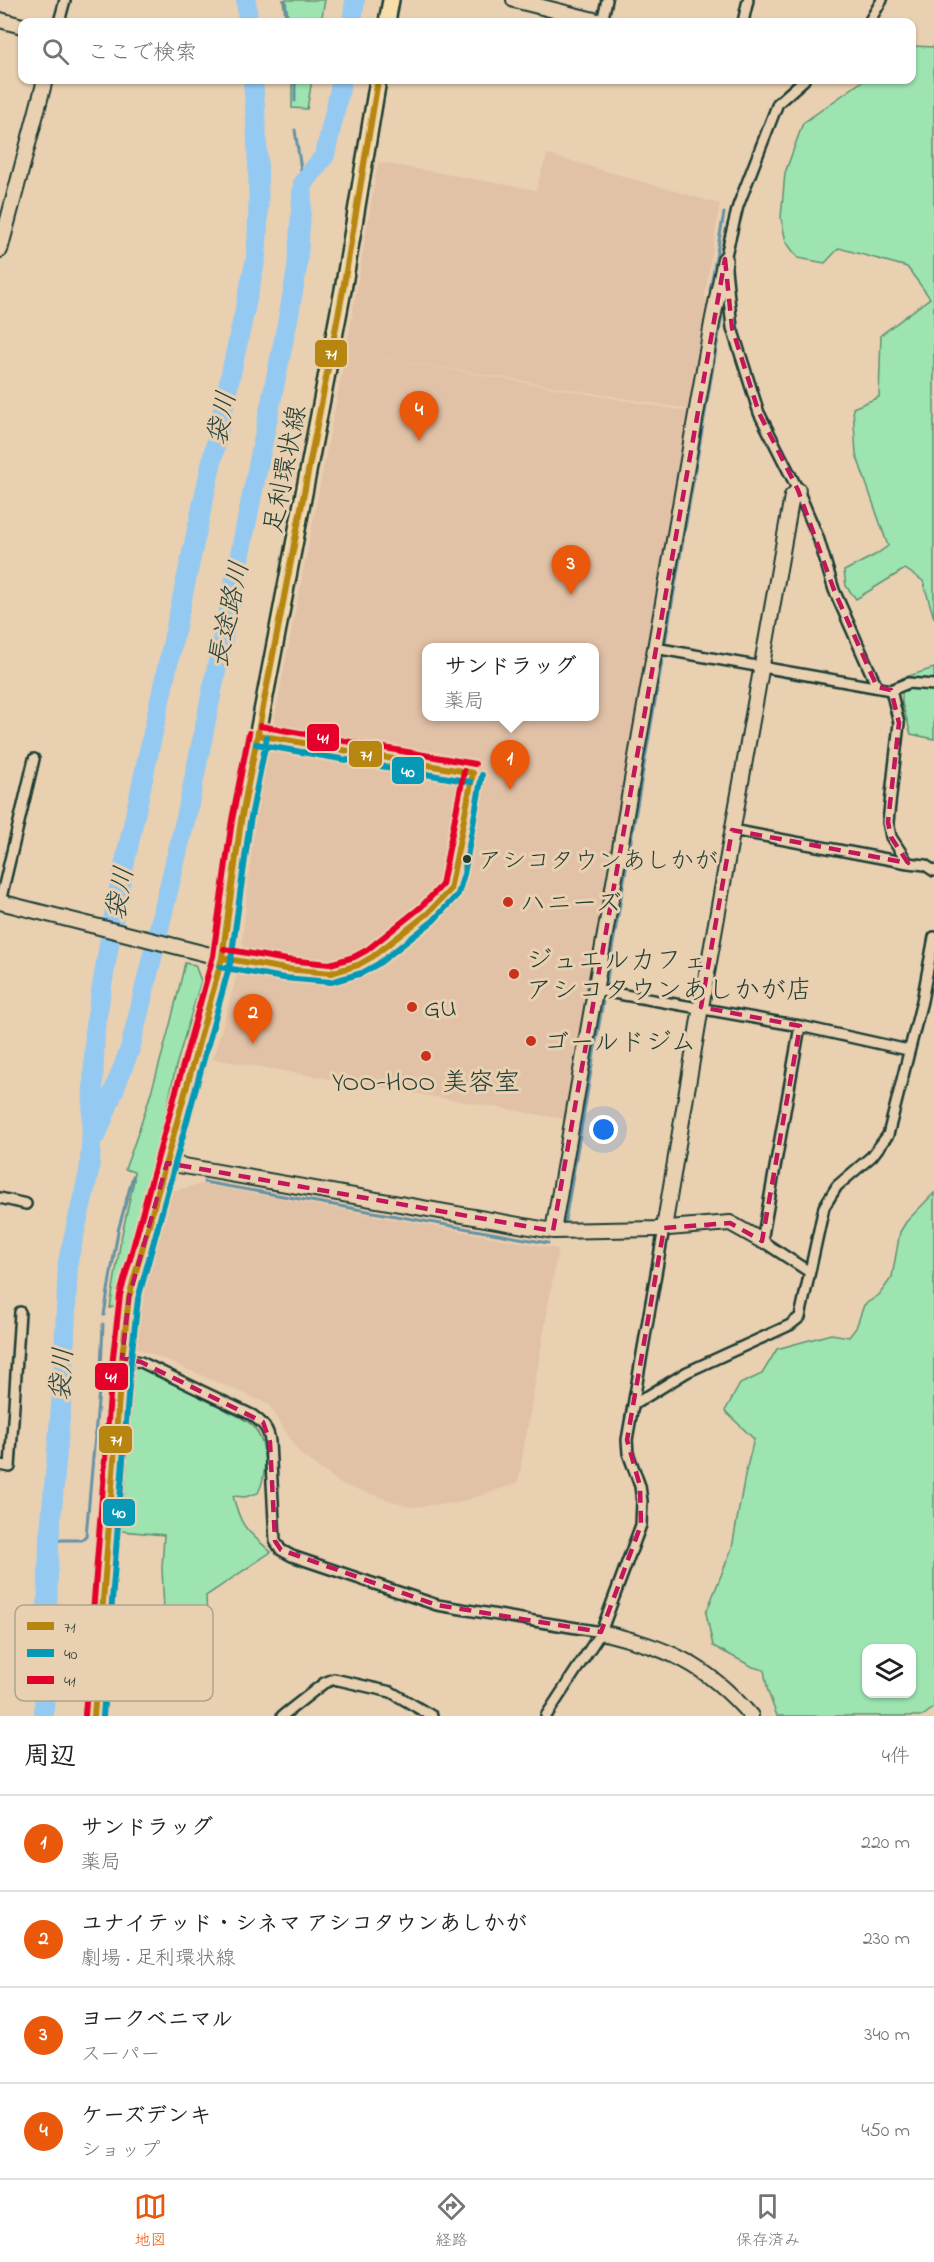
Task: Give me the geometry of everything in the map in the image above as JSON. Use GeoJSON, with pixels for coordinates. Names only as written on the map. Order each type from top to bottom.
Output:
{"type":"FeatureCollection","features":[{"type":"Feature","properties":{"kind":"main road"},"geometry":{"type":"LineString","coordinates":[[388,18],[391,0]]}},
{"type":"Feature","properties":{"kind":"main road","name":"足利環状線"},"geometry":{"type":"LineString","coordinates":[[103,1605],[129,1297],[222,958],[241,821],[343,290],[377,84]]}},
{"type":"Feature","properties":{"kind":"main road","name":"足利環状線"},"geometry":{"type":"LineString","coordinates":[[94,1716],[95,1701]]}},
{"type":"Feature","properties":{"kind":"street"},"geometry":{"type":"LineString","coordinates":[[60,18],[65,0]]}},
{"type":"Feature","properties":{"kind":"street"},"geometry":{"type":"LineString","coordinates":[[514,0],[586,18]]}},
{"type":"Feature","properties":{"kind":"street"},"geometry":{"type":"LineString","coordinates":[[603,18],[607,0]]}},
{"type":"Feature","properties":{"kind":"street"},"geometry":{"type":"LineString","coordinates":[[744,18],[748,0]]}},
{"type":"Feature","properties":{"kind":"street"},"geometry":{"type":"LineString","coordinates":[[872,18],[882,0]]}},
{"type":"Feature","properties":{"kind":"street"},"geometry":{"type":"LineString","coordinates":[[0,20],[18,25]]}},
{"type":"Feature","properties":{"kind":"street"},"geometry":{"type":"LineString","coordinates":[[0,250],[44,84]]}},
{"type":"Feature","properties":{"kind":"street"},"geometry":{"type":"LineString","coordinates":[[552,1231],[711,323],[738,206],[778,103],[799,84]]}},
{"type":"Feature","properties":{"kind":"street"},"geometry":{"type":"LineString","coordinates":[[725,259],[732,328],[750,388],[759,413],[798,490],[818,537],[834,590],[877,687]]}},
{"type":"Feature","properties":{"kind":"street"},"geometry":{"type":"LineString","coordinates":[[546,1716],[601,1632],[641,1524],[640,1486],[628,1453],[627,1440],[761,666],[792,496],[798,490]]}},
{"type":"Feature","properties":{"kind":"street"},"geometry":{"type":"LineString","coordinates":[[655,648],[891,690],[908,683],[934,685]]}},
{"type":"Feature","properties":{"kind":"street"},"geometry":{"type":"LineString","coordinates":[[891,690],[899,723],[888,822],[891,837],[908,863]]}},
{"type":"Feature","properties":{"kind":"street"},"geometry":{"type":"LineString","coordinates":[[34,759],[0,902],[222,958]]}},
{"type":"Feature","properties":{"kind":"street"},"geometry":{"type":"LineString","coordinates":[[732,830],[925,865],[934,871]]}},
{"type":"Feature","properties":{"kind":"street"},"geometry":{"type":"LineString","coordinates":[[633,1405],[687,1372],[793,1323],[801,1315],[820,1217],[829,1197],[842,1181],[873,1156],[886,1140],[922,1001],[934,937]]}},
{"type":"Feature","properties":{"kind":"street"},"geometry":{"type":"LineString","coordinates":[[596,990],[800,1026],[908,1050]]}},
{"type":"Feature","properties":{"kind":"street"},"geometry":{"type":"LineString","coordinates":[[762,1242],[800,1026]]}},
{"type":"Feature","properties":{"kind":"street"},"geometry":{"type":"LineString","coordinates":[[167,1163],[552,1231],[664,1228],[730,1223],[808,1271]]}},
{"type":"Feature","properties":{"kind":"street"},"geometry":{"type":"LineString","coordinates":[[0,1198],[26,1204]]}},
{"type":"Feature","properties":{"kind":"street"},"geometry":{"type":"LineString","coordinates":[[0,1465],[10,1467],[20,1312]]}},
{"type":"Feature","properties":{"kind":"street"},"geometry":{"type":"LineString","coordinates":[[122,1358],[141,1362],[263,1422],[269,1433],[270,1442],[275,1541],[281,1550],[292,1556],[437,1605],[601,1632],[662,1649],[702,1669],[730,1692],[751,1716]]}},
{"type":"Feature","properties":{"kind":"street"},"geometry":{"type":"LineString","coordinates":[[282,1716],[324,1683],[334,1679],[391,1692],[432,1716]]}},
{"type":"Feature","properties":{"kind":"highlighted area"},"geometry":{"type":"Polygon","coordinates":[[[725,259],[732,328],[759,413],[798,490],[834,590],[877,687],[891,690],[899,723],[888,822],[891,837],[908,863],[732,830],[701,1007],[800,1026],[762,1241],[730,1223],[664,1228],[627,1440],[640,1486],[641,1525],[601,1632],[437,1605],[281,1550],[275,1541],[270,1442],[263,1422],[141,1362],[122,1358],[129,1297],[167,1163],[553,1231],[725,259]]]}},
{"type":"Feature","properties":{"kind":"shaded area","name":"アシコタウンあしかが"},"geometry":{"type":"Polygon","coordinates":[[[547,154],[720,204],[705,294],[707,305],[692,410],[356,353],[691,412],[564,1119],[213,1059],[237,974],[241,972],[243,962],[245,951],[242,940],[255,818],[346,351],[378,162],[536,190],[547,154]]]}},
{"type":"Feature","properties":{"kind":"shaded area"},"geometry":{"type":"Polygon","coordinates":[[[202,1184],[558,1249],[518,1483],[458,1503],[410,1507],[341,1484],[300,1454],[268,1404],[135,1347],[148,1276],[173,1191],[202,1184]]]}},
{"type":"Feature","properties":{"kind":"green space"},"geometry":{"type":"Polygon","coordinates":[[[283,0],[325,0],[322,18],[285,18],[283,0]]]}},
{"type":"Feature","properties":{"kind":"green space"},"geometry":{"type":"Polygon","coordinates":[[[916,46],[934,47],[934,618],[923,581],[905,569],[856,599],[846,586],[844,571],[888,546],[856,454],[853,408],[879,397],[881,335],[930,298],[907,267],[839,248],[825,263],[798,258],[786,242],[781,218],[785,173],[803,123],[858,84],[916,84],[916,46]]]}},
{"type":"Feature","properties":{"kind":"green space"},"geometry":{"type":"Polygon","coordinates":[[[292,84],[311,84],[307,109],[292,108],[292,84]]]}},
{"type":"Feature","properties":{"kind":"green space"},"geometry":{"type":"Polygon","coordinates":[[[934,668],[934,739],[911,734],[902,703],[902,678],[934,668]]]}},
{"type":"Feature","properties":{"kind":"green space"},"geometry":{"type":"Polygon","coordinates":[[[185,963],[195,965],[201,981],[176,1066],[116,1306],[110,1308],[121,1239],[134,1180],[134,1172],[125,1169],[159,1067],[185,963]]]}},
{"type":"Feature","properties":{"kind":"green space"},"geometry":{"type":"Polygon","coordinates":[[[934,1193],[934,1707],[923,1716],[777,1716],[768,1692],[764,1670],[753,1667],[713,1646],[706,1613],[732,1548],[754,1439],[725,1411],[740,1384],[762,1374],[777,1349],[831,1334],[849,1337],[856,1328],[864,1305],[879,1295],[892,1277],[900,1232],[906,1222],[934,1193]]]}},
{"type":"Feature","properties":{"kind":"green space"},"geometry":{"type":"Polygon","coordinates":[[[138,1366],[248,1422],[259,1434],[262,1442],[265,1460],[258,1493],[245,1497],[233,1496],[242,1523],[271,1552],[206,1596],[206,1605],[164,1605],[162,1568],[164,1535],[122,1531],[134,1369],[138,1366]]]}},
{"type":"Feature","properties":{"kind":"waterway","name":"袋川"},"geometry":{"type":"LineString","coordinates":[[246,0],[248,18]]}},
{"type":"Feature","properties":{"kind":"waterway"},"geometry":{"type":"LineString","coordinates":[[285,0],[287,18]]}},
{"type":"Feature","properties":{"kind":"waterway","name":"長途路川"},"geometry":{"type":"LineString","coordinates":[[353,18],[355,0]]}},
{"type":"Feature","properties":{"kind":"waterway","name":"袋川"},"geometry":{"type":"LineString","coordinates":[[47,1605],[49,1543],[63,1383],[68,1261],[89,1172],[95,1028],[116,903],[256,258],[258,169],[253,84]]}},
{"type":"Feature","properties":{"kind":"waterway"},"geometry":{"type":"LineString","coordinates":[[295,84],[295,101]]}},
{"type":"Feature","properties":{"kind":"waterway","name":"長途路川"},"geometry":{"type":"LineString","coordinates":[[97,1134],[130,1049],[189,804],[289,314],[297,269],[303,183],[325,155],[341,84]]}},
{"type":"Feature","properties":{"kind":"waterway"},"geometry":{"type":"LineString","coordinates":[[295,130],[303,183]]}},
{"type":"Feature","properties":{"kind":"waterway"},"geometry":{"type":"LineString","coordinates":[[710,291],[724,213]]}},
{"type":"Feature","properties":{"kind":"waterway"},"geometry":{"type":"LineString","coordinates":[[565,1221],[723,309]]}},
{"type":"Feature","properties":{"kind":"waterway"},"geometry":{"type":"LineString","coordinates":[[104,1315],[118,1231],[133,1176]]}},
{"type":"Feature","properties":{"kind":"waterway"},"geometry":{"type":"LineString","coordinates":[[204,1182],[548,1243]]}},
{"type":"Feature","properties":{"kind":"waterway"},"geometry":{"type":"LineString","coordinates":[[49,1543],[61,1540],[81,1540],[86,1536],[103,1324]]}},
{"type":"Feature","properties":{"kind":"waterway","name":"袋川"},"geometry":{"type":"LineString","coordinates":[[44,1701],[44,1716]]}},
{"type":"Feature","properties":{"kind":"transit line","name":"71"},"geometry":{"type":"LineString","coordinates":[[103,1605],[129,1297],[222,958],[241,821],[343,290],[377,84]]}},
{"type":"Feature","properties":{"kind":"transit line","name":"41"},"geometry":{"type":"LineString","coordinates":[[260,726],[475,764]]}},
{"type":"Feature","properties":{"kind":"transit line","name":"41"},"geometry":{"type":"LineString","coordinates":[[94,1605],[120,1295],[213,956],[232,820],[249,733]]}},
{"type":"Feature","properties":{"kind":"transit line","name":"71"},"geometry":{"type":"LineString","coordinates":[[258,735],[473,773]]}},
{"type":"Feature","properties":{"kind":"transit line","name":"40"},"geometry":{"type":"LineString","coordinates":[[112,1605],[131,1359],[138,1299],[231,960],[250,822],[267,737]]}},
{"type":"Feature","properties":{"kind":"transit line","name":"40"},"geometry":{"type":"LineString","coordinates":[[256,744],[471,782]]}},
{"type":"Feature","properties":{"kind":"transit line","name":"41"},"geometry":{"type":"LineString","coordinates":[[224,949],[287,960],[330,964],[354,957],[367,950],[421,907],[442,885],[464,771]]}},
{"type":"Feature","properties":{"kind":"transit line","name":"71"},"geometry":{"type":"LineString","coordinates":[[222,958],[286,969],[331,973],[358,965],[372,957],[427,914],[450,890],[473,773]]}},
{"type":"Feature","properties":{"kind":"transit line","name":"40"},"geometry":{"type":"LineString","coordinates":[[220,967],[284,978],[331,982],[362,973],[378,964],[433,921],[458,894],[464,874],[482,775]]}},
{"type":"Feature","properties":{"kind":"transit line","name":"41"},"geometry":{"type":"LineString","coordinates":[[85,1715],[86,1701]]}},
{"type":"Feature","properties":{"kind":"transit line","name":"71"},"geometry":{"type":"LineString","coordinates":[[94,1716],[95,1701]]}},
{"type":"Feature","properties":{"kind":"transit line","name":"40"},"geometry":{"type":"LineString","coordinates":[[103,1716],[104,1701]]}},
{"type":"Feature","properties":{"kind":"place","name":"ケーズデンキ"},"geometry":{"type":"Point","coordinates":[419,441]}},
{"type":"Feature","properties":{"kind":"place","name":"ヨークベニマル"},"geometry":{"type":"Point","coordinates":[571,595]}},
{"type":"Feature","properties":{"kind":"place","name":"サンドラッグ"},"geometry":{"type":"Point","coordinates":[510,790]}},
{"type":"Feature","properties":{"kind":"place","name":"アシコタウンあしかが"},"geometry":{"type":"Point","coordinates":[467,859]}},
{"type":"Feature","properties":{"kind":"place","name":"ハニーズ"},"geometry":{"type":"Point","coordinates":[508,902]}},
{"type":"Feature","properties":{"kind":"place","name":"ジュエルカフェ アシコタウンあしかが店"},"geometry":{"type":"Point","coordinates":[514,974]}},
{"type":"Feature","properties":{"kind":"place","name":"GU"},"geometry":{"type":"Point","coordinates":[412,1007]}},
{"type":"Feature","properties":{"kind":"place","name":"ゴールドジム"},"geometry":{"type":"Point","coordinates":[531,1041]}},
{"type":"Feature","properties":{"kind":"place","name":"ユナイテッド・シネマ アシコタウンあしかが"},"geometry":{"type":"Point","coordinates":[253,1044]}},
{"type":"Feature","properties":{"kind":"place","name":"YOO-HOO 美容室"},"geometry":{"type":"Point","coordinates":[426,1056]}}]}
